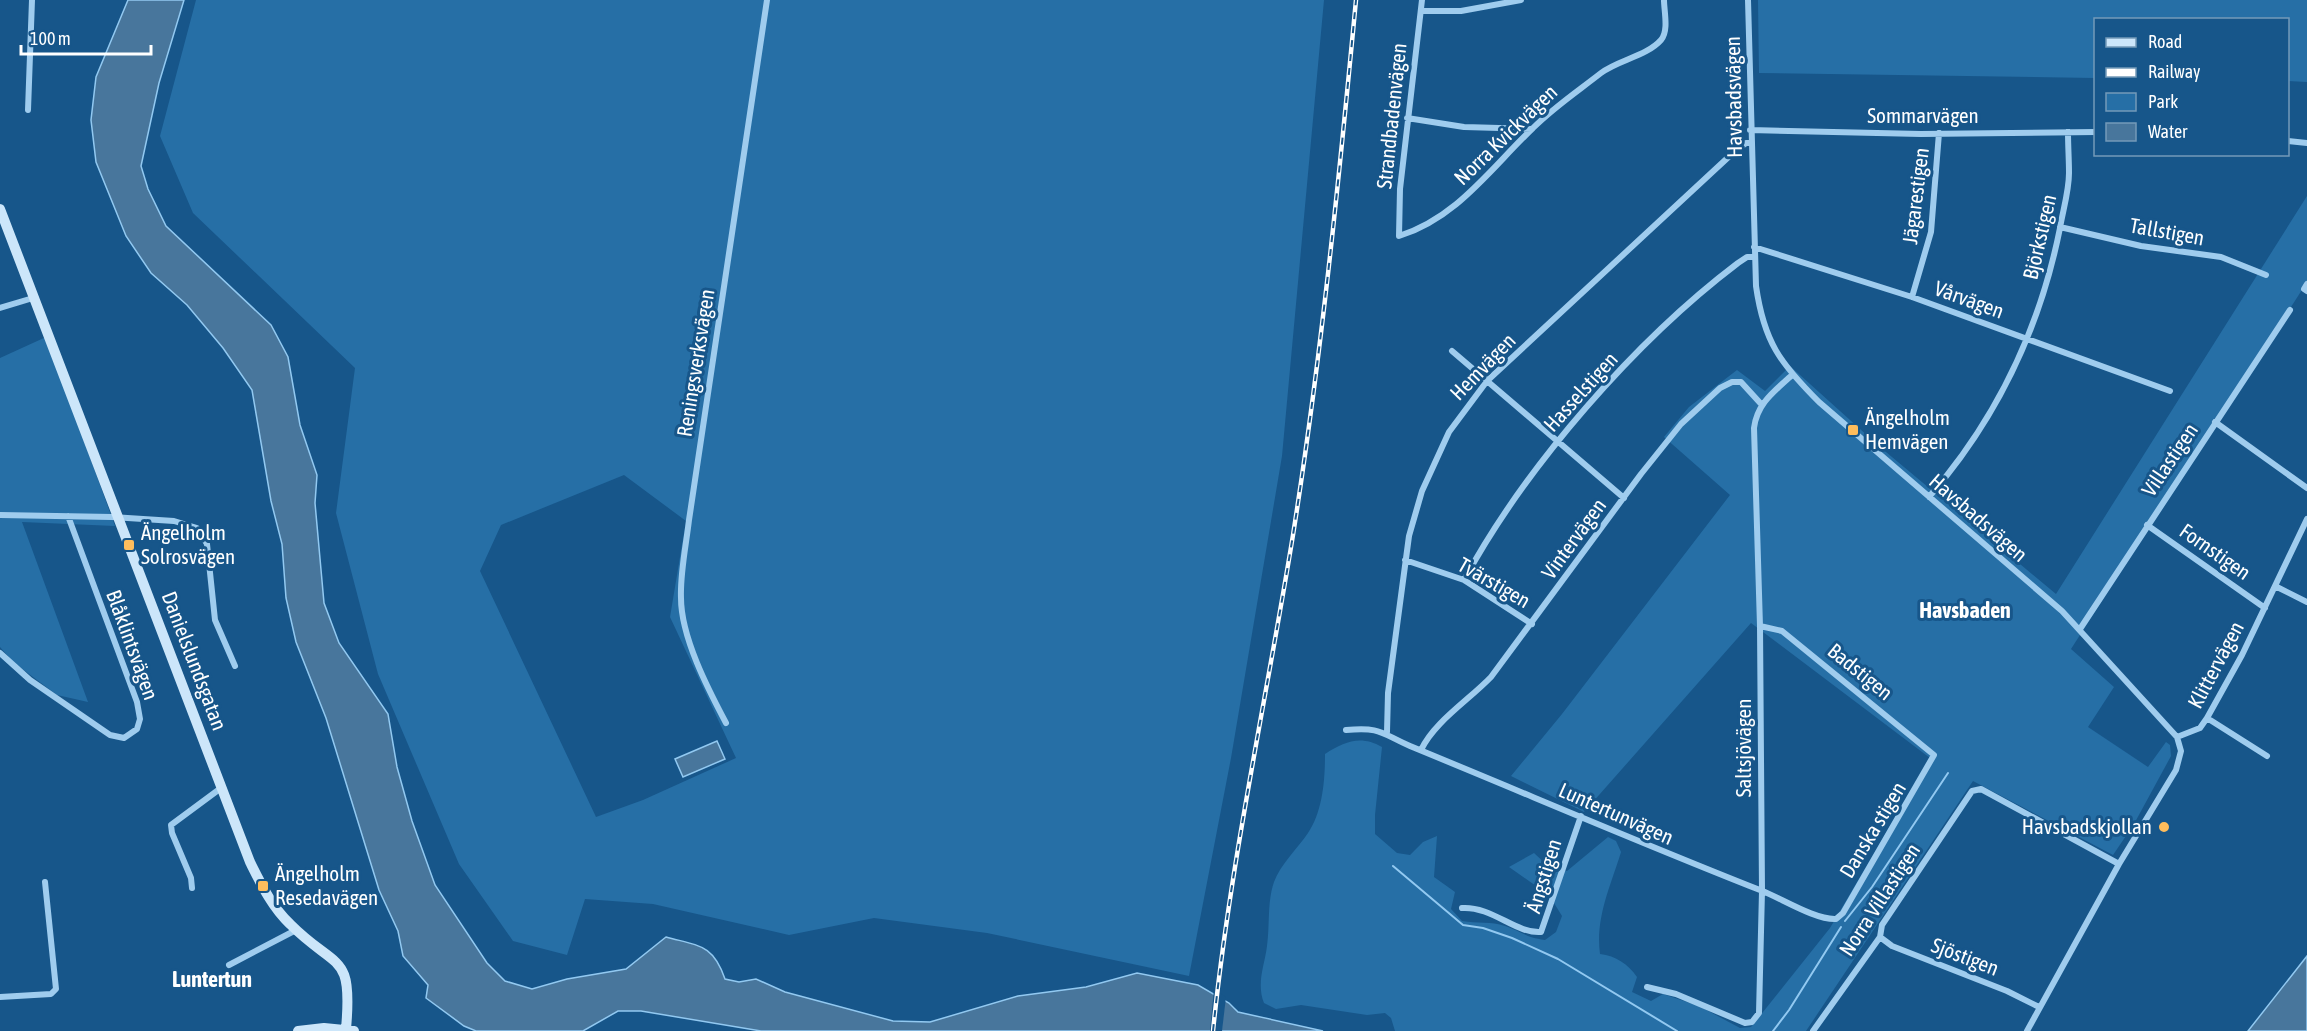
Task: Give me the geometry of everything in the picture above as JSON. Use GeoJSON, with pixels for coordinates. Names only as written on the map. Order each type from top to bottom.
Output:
{"type":"FeatureCollection","features":[{"type":"Feature","properties":{"kind":"street"},"geometry":{"type":"LineString","coordinates":[[28,110],[32,0]]}},
{"type":"Feature","properties":{"kind":"street","name":"Reningsverksvägen"},"geometry":{"type":"LineString","coordinates":[[726,723],[711,694],[684,624],[681,599],[689,520],[767,0]]}},
{"type":"Feature","properties":{"kind":"street","name":"Strandbadenvägen"},"geometry":{"type":"LineString","coordinates":[[1399,236],[1400,189],[1422,0]]}},
{"type":"Feature","properties":{"kind":"street"},"geometry":{"type":"LineString","coordinates":[[1420,11],[1461,11],[1521,0]]}},
{"type":"Feature","properties":{"kind":"street","name":"Norra Kvickvägen"},"geometry":{"type":"LineString","coordinates":[[1399,236],[1429,224],[1455,206],[1497,168],[1531,129],[1608,68],[1657,44],[1664,37],[1664,0]]}},
{"type":"Feature","properties":{"kind":"street","name":"Havsbadsvägen"},"geometry":{"type":"LineString","coordinates":[[1748,0],[1754,257],[1760,314],[1767,337],[1792,375],[2080,629],[2177,737]]}},
{"type":"Feature","properties":{"kind":"street"},"geometry":{"type":"LineString","coordinates":[[1407,118],[1464,127],[1531,129]]}},
{"type":"Feature","properties":{"kind":"street","name":"Sommarvägen"},"geometry":{"type":"LineString","coordinates":[[1750,130],[1939,134],[2094,132]]}},
{"type":"Feature","properties":{"kind":"street","name":"Björkstigen"},"geometry":{"type":"LineString","coordinates":[[1929,497],[1978,433],[2028,339],[2047,285],[2060,227],[2069,175],[2068,132]]}},
{"type":"Feature","properties":{"kind":"street","name":"Jägarestigen"},"geometry":{"type":"LineString","coordinates":[[1912,297],[1931,232],[1939,134]]}},
{"type":"Feature","properties":{"kind":"street"},"geometry":{"type":"LineString","coordinates":[[2289,141],[2307,143]]}},
{"type":"Feature","properties":{"kind":"street","name":"Hemvägen"},"geometry":{"type":"LineString","coordinates":[[1387,732],[1388,693],[1413,515],[1435,458],[1464,409],[1487,381],[1735,151],[1746,143],[1752,143]]}},
{"type":"Feature","properties":{"kind":"street","name":"Danielslundsgatan"},"geometry":{"type":"LineString","coordinates":[[0,209],[221,788],[262,886],[282,916],[296,930],[332,957],[345,976],[349,995],[350,1030]]}},
{"type":"Feature","properties":{"kind":"street","name":"Tallstigen"},"geometry":{"type":"LineString","coordinates":[[2060,227],[2140,246],[2222,258],[2266,275]]}},
{"type":"Feature","properties":{"kind":"street","name":"Vårvägen"},"geometry":{"type":"LineString","coordinates":[[1754,247],[1912,297],[2170,391]]}},
{"type":"Feature","properties":{"kind":"street","name":"Hasselstigen"},"geometry":{"type":"LineString","coordinates":[[1464,580],[1557,441],[1677,314],[1738,263],[1747,257],[1754,257]]}},
{"type":"Feature","properties":{"kind":"street"},"geometry":{"type":"LineString","coordinates":[[0,308],[33,298]]}},
{"type":"Feature","properties":{"kind":"street","name":"Villastigen"},"geometry":{"type":"LineString","coordinates":[[2080,629],[2290,310]]}},
{"type":"Feature","properties":{"kind":"street"},"geometry":{"type":"LineString","coordinates":[[1452,351],[1624,498]]}},
{"type":"Feature","properties":{"kind":"street","name":"Saltsjövägen"},"geometry":{"type":"LineString","coordinates":[[1647,987],[1676,994],[1745,1023],[1752,1022],[1760,1008],[1762,891],[1760,626],[1754,428],[1758,411],[1762,405],[1792,375]]}},
{"type":"Feature","properties":{"kind":"street","name":"Vintervägen"},"geometry":{"type":"LineString","coordinates":[[1421,750],[1436,728],[1469,700],[1491,677],[1682,424],[1720,388],[1732,382],[1741,382],[1762,405]]}},
{"type":"Feature","properties":{"kind":"street"},"geometry":{"type":"LineString","coordinates":[[2215,422],[2307,488]]}},
{"type":"Feature","properties":{"kind":"street"},"geometry":{"type":"LineString","coordinates":[[0,515],[117,517],[184,523],[201,531],[208,551],[211,599],[215,620],[233,656],[235,666]]}},
{"type":"Feature","properties":{"kind":"street","name":"Blåklintsvägen"},"geometry":{"type":"LineString","coordinates":[[0,653],[30,680],[113,737],[127,737],[137,729],[140,718],[136,702],[68,516]]}},
{"type":"Feature","properties":{"kind":"street","name":"Klittervägen"},"geometry":{"type":"LineString","coordinates":[[2177,737],[2200,728],[2207,718],[2265,608],[2307,519]]}},
{"type":"Feature","properties":{"kind":"street","name":"Fornstigen"},"geometry":{"type":"LineString","coordinates":[[2147,525],[2265,608]]}},
{"type":"Feature","properties":{"kind":"street","name":"Tvärstigen"},"geometry":{"type":"LineString","coordinates":[[1405,560],[1464,580],[1532,624]]}},
{"type":"Feature","properties":{"kind":"street"},"geometry":{"type":"LineString","coordinates":[[2275,586],[2307,602]]}},
{"type":"Feature","properties":{"kind":"street","name":"Badstigen"},"geometry":{"type":"LineString","coordinates":[[1760,626],[1782,631],[1934,755]]}},
{"type":"Feature","properties":{"kind":"street"},"geometry":{"type":"LineString","coordinates":[[2207,718],[2267,756]]}},
{"type":"Feature","properties":{"kind":"street"},"geometry":{"type":"LineString","coordinates":[[1346,730],[1373,729],[1387,732]]}},
{"type":"Feature","properties":{"kind":"street","name":"Luntertunvägen"},"geometry":{"type":"LineString","coordinates":[[1387,732],[1421,750],[1683,861],[1817,915],[1836,919]]}},
{"type":"Feature","properties":{"kind":"street"},"geometry":{"type":"LineString","coordinates":[[2027,1031],[2038,1007],[2119,864],[2176,770],[2181,751],[2177,737]]}},
{"type":"Feature","properties":{"kind":"street","name":"Danska stigen"},"geometry":{"type":"LineString","coordinates":[[1836,919],[1849,902],[1934,755]]}},
{"type":"Feature","properties":{"kind":"street"},"geometry":{"type":"LineString","coordinates":[[192,888],[191,878],[171,825],[221,788]]}},
{"type":"Feature","properties":{"kind":"street","name":"Norra Villastigen"},"geometry":{"type":"LineString","coordinates":[[1813,1031],[1880,938],[1882,925],[1972,791],[1978,789],[2119,864]]}},
{"type":"Feature","properties":{"kind":"street","name":"Ängstigen"},"geometry":{"type":"LineString","coordinates":[[1462,908],[1474,907],[1496,914],[1540,933],[1545,927],[1581,816]]}},
{"type":"Feature","properties":{"kind":"street"},"geometry":{"type":"LineString","coordinates":[[0,997],[51,994],[56,989],[45,882]]}},
{"type":"Feature","properties":{"kind":"street"},"geometry":{"type":"LineString","coordinates":[[229,965],[296,930]]}},
{"type":"Feature","properties":{"kind":"street","name":"Sjöstigen"},"geometry":{"type":"LineString","coordinates":[[1880,938],[1892,946],[2007,991],[2038,1007]]}},
{"type":"Feature","properties":{"kind":"street"},"geometry":{"type":"LineString","coordinates":[[298,1031],[324,1028],[350,1030]]}},
{"type":"Feature","properties":{"kind":"green space"},"geometry":{"type":"Polygon","coordinates":[[[196,0],[1324,0],[1282,456],[1231,758],[1189,976],[987,933],[874,918],[789,935],[653,904],[585,899],[567,955],[513,941],[459,864],[378,674],[336,513],[355,368],[193,213],[160,136],[196,0]],[[624,475],[501,525],[480,571],[596,817],[643,800],[736,758],[670,617],[686,521],[624,475]]]}},
{"type":"Feature","properties":{"kind":"green space"},"geometry":{"type":"Polygon","coordinates":[[[1758,0],[2307,0],[2307,82],[2289,81],[2289,18],[2094,18],[2094,78],[1759,73],[1758,0]]]}},
{"type":"Feature","properties":{"kind":"green space"},"geometry":{"type":"Polygon","coordinates":[[[2307,196],[2307,282],[2071,649],[2114,687],[2088,727],[2148,767],[2166,742],[2170,745],[2171,756],[2134,824],[2113,855],[1973,781],[1806,1031],[1395,1031],[1391,1018],[1385,1013],[1367,1015],[1301,1005],[1276,1009],[1264,1003],[1261,981],[1267,946],[1270,897],[1274,882],[1308,833],[1317,815],[1324,784],[1325,754],[1346,743],[1367,741],[1382,747],[1375,834],[1397,853],[1410,855],[1423,842],[1437,836],[1434,877],[1455,892],[1451,909],[1462,921],[1500,924],[1528,936],[1545,940],[1556,932],[1562,916],[1549,895],[1509,867],[1534,853],[1548,866],[1567,871],[1608,837],[1616,841],[1621,852],[1602,915],[1600,954],[1616,959],[1633,972],[1637,977],[1632,992],[1651,1001],[1663,994],[1699,1006],[1740,1028],[1751,1027],[1830,928],[1930,758],[1751,623],[1584,812],[1511,776],[1562,714],[1730,495],[1664,437],[1689,407],[1737,370],[1765,391],[1790,366],[1880,447],[2056,594],[2307,196]]]}},
{"type":"Feature","properties":{"kind":"green space"},"geometry":{"type":"Polygon","coordinates":[[[46,337],[115,526],[22,522],[88,702],[57,695],[13,662],[0,647],[0,358],[46,337]]]}},
{"type":"Feature","properties":{"kind":"water"},"geometry":{"type":"Polygon","coordinates":[[[128,0],[184,0],[159,83],[141,166],[148,189],[166,226],[271,325],[288,357],[300,425],[317,475],[315,503],[324,603],[339,643],[388,714],[397,767],[412,821],[435,885],[487,963],[505,981],[532,989],[567,979],[626,969],[666,937],[703,948],[715,959],[725,979],[739,982],[756,979],[785,992],[893,1021],[930,1022],[1018,996],[1086,987],[1137,973],[1198,985],[1229,1003],[1238,1012],[1323,1031],[761,1031],[641,1011],[618,1011],[583,1031],[476,1031],[464,1026],[426,998],[428,985],[403,956],[398,931],[379,890],[326,718],[296,642],[286,598],[282,544],[271,501],[252,390],[223,348],[187,305],[151,273],[126,236],[96,162],[91,120],[96,77],[128,0]]]}},
{"type":"Feature","properties":{"kind":"water"},"geometry":{"type":"Polygon","coordinates":[[[717,741],[725,759],[683,777],[675,759],[717,741]]]}},
{"type":"Feature","properties":{"kind":"water"},"geometry":{"type":"Polygon","coordinates":[[[2307,956],[2307,1031],[2248,1031],[2307,956]]]}},
{"type":"Feature","properties":{"kind":"pier"},"geometry":{"type":"Polygon","coordinates":[[[1214,989],[1226,997],[1222,1031],[1210,1031],[1214,989]]]}},
{"type":"Feature","properties":{"kind":"waterway"},"geometry":{"type":"LineString","coordinates":[[1845,921],[1872,887],[1948,773]]}},
{"type":"Feature","properties":{"kind":"waterway"},"geometry":{"type":"LineString","coordinates":[[1393,866],[1463,925],[1483,928],[1512,938],[1558,959],[1677,1031]]}},
{"type":"Feature","properties":{"kind":"waterway"},"geometry":{"type":"LineString","coordinates":[[1773,1031],[1789,1010],[1841,927]]}},
{"type":"Feature","properties":{"kind":"railway"},"geometry":{"type":"LineString","coordinates":[[1213,1031],[1229,906],[1303,469],[1329,268],[1356,0]]}},
{"type":"Feature","properties":{"kind":"place","name":"Ängelholm Hemvägen"},"geometry":{"type":"Point","coordinates":[1853,430]}},
{"type":"Feature","properties":{"kind":"place","name":"Ängelholm Solrosvägen"},"geometry":{"type":"Point","coordinates":[129,545]}},
{"type":"Feature","properties":{"kind":"place","name":"Havsbadskjollan"},"geometry":{"type":"Point","coordinates":[2164,827]}},
{"type":"Feature","properties":{"kind":"place","name":"Ängelholm Resedavägen"},"geometry":{"type":"Point","coordinates":[263,886]}},
{"type":"Feature","properties":{"kind":"district","name":"Havsbaden"},"geometry":{"type":"Point","coordinates":[1965,610]}},
{"type":"Feature","properties":{"kind":"district","name":"Luntertun"},"geometry":{"type":"Point","coordinates":[212,979]}}]}
